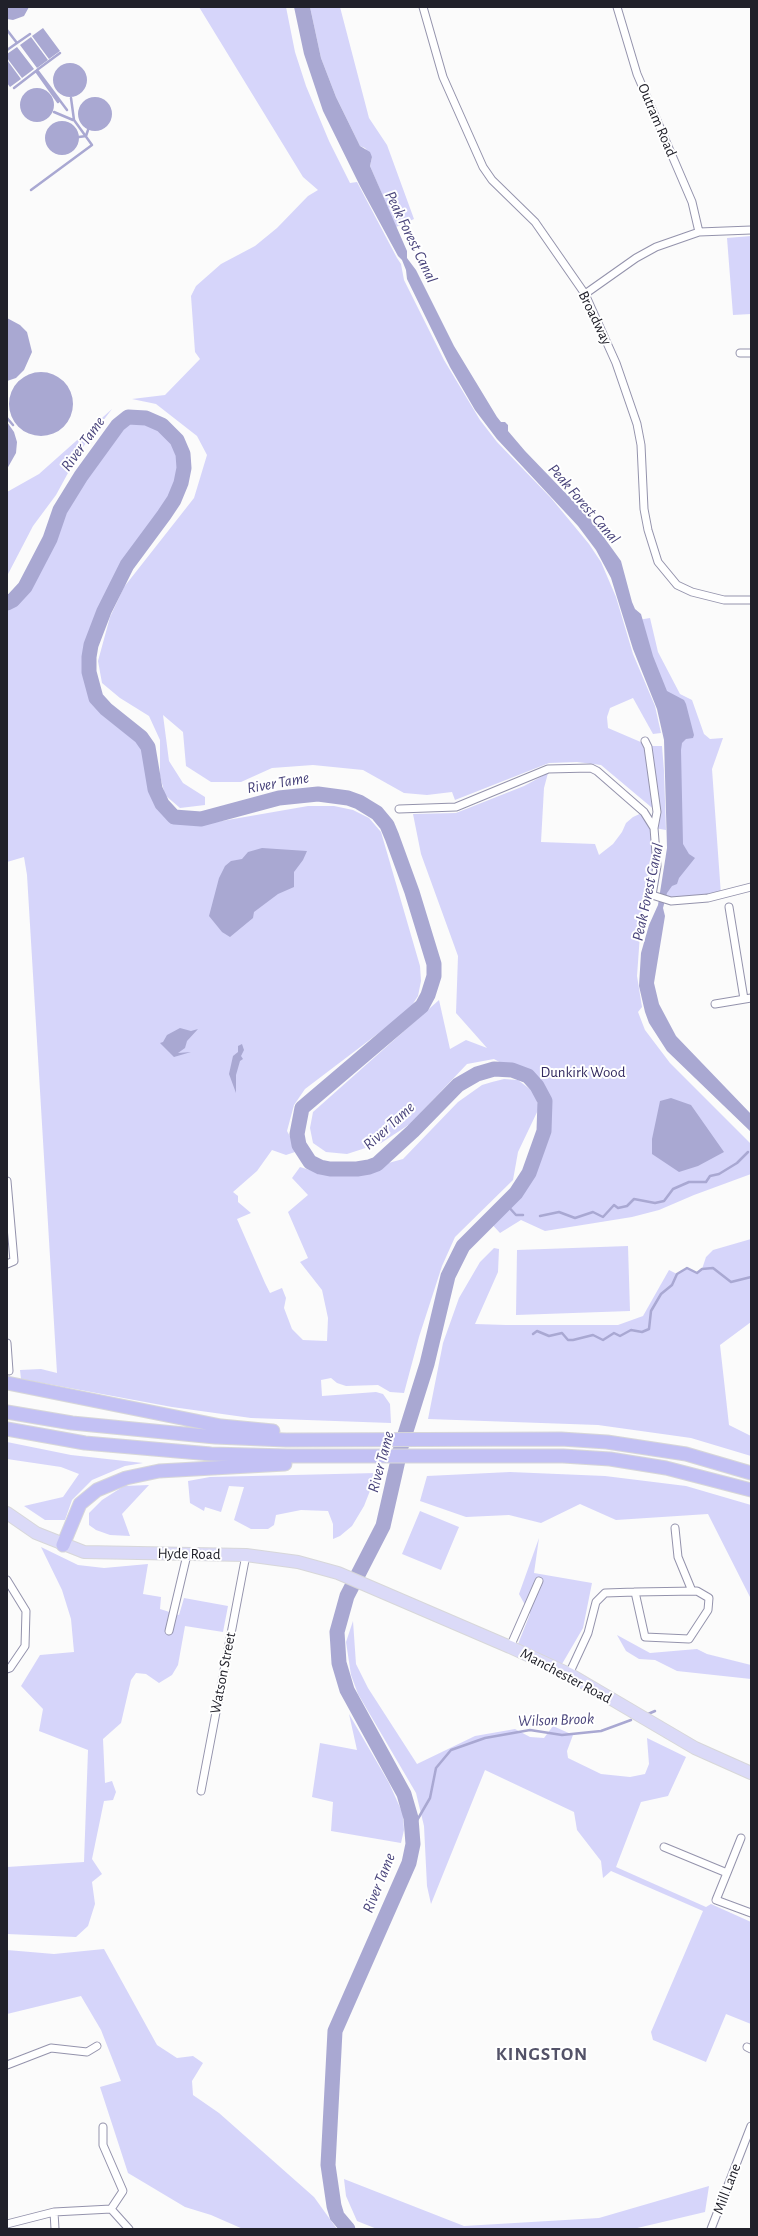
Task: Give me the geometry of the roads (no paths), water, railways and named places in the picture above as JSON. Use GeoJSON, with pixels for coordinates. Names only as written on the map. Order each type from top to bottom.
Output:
{"type":"FeatureCollection","features":[{"type":"Feature","properties":{"kind":"highway"},"geometry":{"type":"LineString","coordinates":[[8,1377],[221,1426],[286,1436]]}},
{"type":"Feature","properties":{"kind":"highway"},"geometry":{"type":"LineString","coordinates":[[7,1412],[72,1423],[147,1432],[607,1442],[686,1454],[751,1473]]}},
{"type":"Feature","properties":{"kind":"highway"},"geometry":{"type":"LineString","coordinates":[[7,1429],[85,1443],[145,1450],[286,1460]]}},
{"type":"Feature","properties":{"kind":"highway"},"geometry":{"type":"LineString","coordinates":[[63,1545],[80,1504],[96,1490],[126,1478],[159,1471],[286,1460],[494,1456],[563,1456],[610,1459],[666,1468],[751,1490]]}},
{"type":"Feature","properties":{"kind":"main road","name":"Hyde Road"},"geometry":{"type":"LineString","coordinates":[[7,1513],[36,1533],[63,1545],[84,1552],[186,1555],[246,1554],[298,1562],[338,1573],[375,1590]]}},
{"type":"Feature","properties":{"kind":"main road","name":"Manchester Road"},"geometry":{"type":"LineString","coordinates":[[375,1590],[510,1647],[568,1674],[695,1748],[751,1773]]}},
{"type":"Feature","properties":{"kind":"street","name":"Broadway"},"geometry":{"type":"LineString","coordinates":[[424,7],[443,77],[483,167],[492,180],[535,222],[585,294],[616,363],[637,424],[641,445],[644,509],[648,530],[658,562],[677,585],[692,592],[724,600],[751,600]]}},
{"type":"Feature","properties":{"kind":"street","name":"Outram Road"},"geometry":{"type":"LineString","coordinates":[[617,7],[637,74],[692,202],[699,232]]}},
{"type":"Feature","properties":{"kind":"street"},"geometry":{"type":"LineString","coordinates":[[585,294],[636,258],[656,247],[699,232],[751,230]]}},
{"type":"Feature","properties":{"kind":"street"},"geometry":{"type":"LineString","coordinates":[[740,353],[751,353]]}},
{"type":"Feature","properties":{"kind":"street"},"geometry":{"type":"LineString","coordinates":[[644,741],[648,747],[657,812],[654,828],[657,866],[651,892],[655,897],[671,901],[708,898],[751,888]]}},
{"type":"Feature","properties":{"kind":"street"},"geometry":{"type":"LineString","coordinates":[[399,809],[456,807],[548,769],[590,768],[597,771],[644,812],[654,828]]}},
{"type":"Feature","properties":{"kind":"street"},"geometry":{"type":"LineString","coordinates":[[715,1004],[747,998],[729,907]]}},
{"type":"Feature","properties":{"kind":"street"},"geometry":{"type":"LineString","coordinates":[[7,1181],[14,1261],[7,1264]]}},
{"type":"Feature","properties":{"kind":"street"},"geometry":{"type":"LineString","coordinates":[[7,1343],[8,1377]]}},
{"type":"Feature","properties":{"kind":"street"},"geometry":{"type":"LineString","coordinates":[[675,1528],[678,1557],[692,1591]]}},
{"type":"Feature","properties":{"kind":"street","name":"Watson Street"},"geometry":{"type":"LineString","coordinates":[[201,1791],[246,1554]]}},
{"type":"Feature","properties":{"kind":"street"},"geometry":{"type":"LineString","coordinates":[[169,1631],[186,1555]]}},
{"type":"Feature","properties":{"kind":"street"},"geometry":{"type":"LineString","coordinates":[[7,1580],[26,1611],[24,1646],[10,1668],[7,1669]]}},
{"type":"Feature","properties":{"kind":"street"},"geometry":{"type":"LineString","coordinates":[[510,1647],[539,1581]]}},
{"type":"Feature","properties":{"kind":"street"},"geometry":{"type":"LineString","coordinates":[[568,1674],[588,1633],[596,1602],[605,1593],[635,1592],[697,1591],[709,1598],[708,1610],[689,1639],[645,1637],[635,1592]]}},
{"type":"Feature","properties":{"kind":"street"},"geometry":{"type":"LineString","coordinates":[[740,1838],[716,1900],[751,1912]]}},
{"type":"Feature","properties":{"kind":"street"},"geometry":{"type":"LineString","coordinates":[[664,1847],[727,1873]]}},
{"type":"Feature","properties":{"kind":"street"},"geometry":{"type":"LineString","coordinates":[[7,2065],[51,2048],[88,2052],[97,2046]]}},
{"type":"Feature","properties":{"kind":"street","name":"Mill Lane"},"geometry":{"type":"LineString","coordinates":[[711,2229],[751,2126]]}},
{"type":"Feature","properties":{"kind":"street"},"geometry":{"type":"LineString","coordinates":[[103,2127],[103,2145],[123,2191],[111,2209]]}},
{"type":"Feature","properties":{"kind":"street"},"geometry":{"type":"LineString","coordinates":[[7,2224],[54,2212],[111,2209]]}},
{"type":"Feature","properties":{"kind":"street"},"geometry":{"type":"LineString","coordinates":[[111,2209],[129,2229]]}},
{"type":"Feature","properties":{"kind":"street"},"geometry":{"type":"LineString","coordinates":[[54,2212],[55,2229]]}},
{"type":"Feature","properties":{"kind":"waterway"},"geometry":{"type":"LineString","coordinates":[[7,30],[17,43],[7,50]]}},
{"type":"Feature","properties":{"kind":"waterway"},"geometry":{"type":"LineString","coordinates":[[17,43],[30,34]]}},
{"type":"Feature","properties":{"kind":"waterway"},"geometry":{"type":"LineString","coordinates":[[60,53],[37,70],[67,110]]}},
{"type":"Feature","properties":{"kind":"waterway"},"geometry":{"type":"LineString","coordinates":[[14,88],[36,71],[58,102]]}},
{"type":"Feature","properties":{"kind":"waterway"},"geometry":{"type":"LineString","coordinates":[[31,190],[92,145],[74,120],[71,98]]}},
{"type":"Feature","properties":{"kind":"waterway"},"geometry":{"type":"LineString","coordinates":[[54,112],[73,120]]}},
{"type":"Feature","properties":{"kind":"waterway"},"geometry":{"type":"LineString","coordinates":[[79,137],[86,136],[88,130]]}},
{"type":"Feature","properties":{"kind":"waterway","name":"River Tame"},"geometry":{"type":"LineString","coordinates":[[7,603],[13,600],[25,587],[50,539],[60,510],[81,476],[118,425],[128,417],[146,418],[162,425],[177,440],[183,454],[184,468],[181,483],[174,500],[127,565],[104,611],[91,645],[89,657],[89,672],[96,698],[106,709],[141,737],[148,747],[155,789],[162,804],[174,817],[201,819],[279,798],[318,794],[348,798],[359,802],[377,813],[387,825],[392,837],[412,892],[434,964],[434,976],[428,995],[422,1006],[302,1108],[297,1134],[299,1145],[310,1162],[320,1167],[330,1169],[357,1169],[377,1164],[413,1131],[458,1085],[477,1074],[494,1069],[512,1070],[528,1076],[537,1086],[545,1101],[544,1131],[529,1173],[516,1193],[463,1246],[448,1276],[427,1364],[401,1447],[383,1526],[347,1596],[337,1632],[339,1663],[347,1690],[404,1794],[411,1818],[413,1844],[409,1863],[335,2031],[328,2165],[334,2206],[337,2216],[348,2229]]}},
{"type":"Feature","properties":{"kind":"waterway"},"geometry":{"type":"LineString","coordinates":[[7,418],[13,425]]}},
{"type":"Feature","properties":{"kind":"waterway"},"geometry":{"type":"LineString","coordinates":[[540,1216],[559,1212],[575,1218],[593,1212],[603,1217],[614,1205],[618,1208],[627,1206],[634,1199],[655,1203],[664,1201],[673,1189],[689,1182],[706,1182],[710,1176],[719,1174],[737,1163],[748,1152]]}},
{"type":"Feature","properties":{"kind":"waterway"},"geometry":{"type":"LineString","coordinates":[[505,1203],[516,1215],[523,1215]]}},
{"type":"Feature","properties":{"kind":"waterway"},"geometry":{"type":"LineString","coordinates":[[533,1334],[537,1331],[549,1336],[562,1333],[568,1340],[593,1335],[603,1340],[614,1333],[620,1336],[631,1330],[642,1332],[649,1329],[651,1311],[661,1294],[672,1285],[677,1274],[687,1268],[697,1273],[702,1269],[713,1268],[731,1282],[751,1277]]}},
{"type":"Feature","properties":{"kind":"waterway","name":"Wilson Brook"},"geometry":{"type":"LineString","coordinates":[[648,1714],[655,1711]]}},
{"type":"Feature","properties":{"kind":"waterway","name":"Wilson Brook"},"geometry":{"type":"LineString","coordinates":[[412,1829],[430,1798],[436,1768],[451,1750],[485,1738],[530,1730],[562,1735],[601,1731],[631,1720]]}},
{"type":"Feature","properties":{"kind":"district","name":"KINGSTON"},"geometry":{"type":"Point","coordinates":[542,2054]}},
{"type":"Feature","properties":{"kind":"water label","name":"Peak Forest Canal"},"geometry":{"type":"Point","coordinates":[411,237]}},
{"type":"Feature","properties":{"kind":"water label","name":"Peak Forest Canal"},"geometry":{"type":"Point","coordinates":[584,504]}},
{"type":"Feature","properties":{"kind":"water label","name":"Peak Forest Canal"},"geometry":{"type":"Point","coordinates":[648,892]}},
{"type":"Feature","properties":{"kind":"park label","name":"Dunkirk Wood"},"geometry":{"type":"Point","coordinates":[583,1072]}}]}
